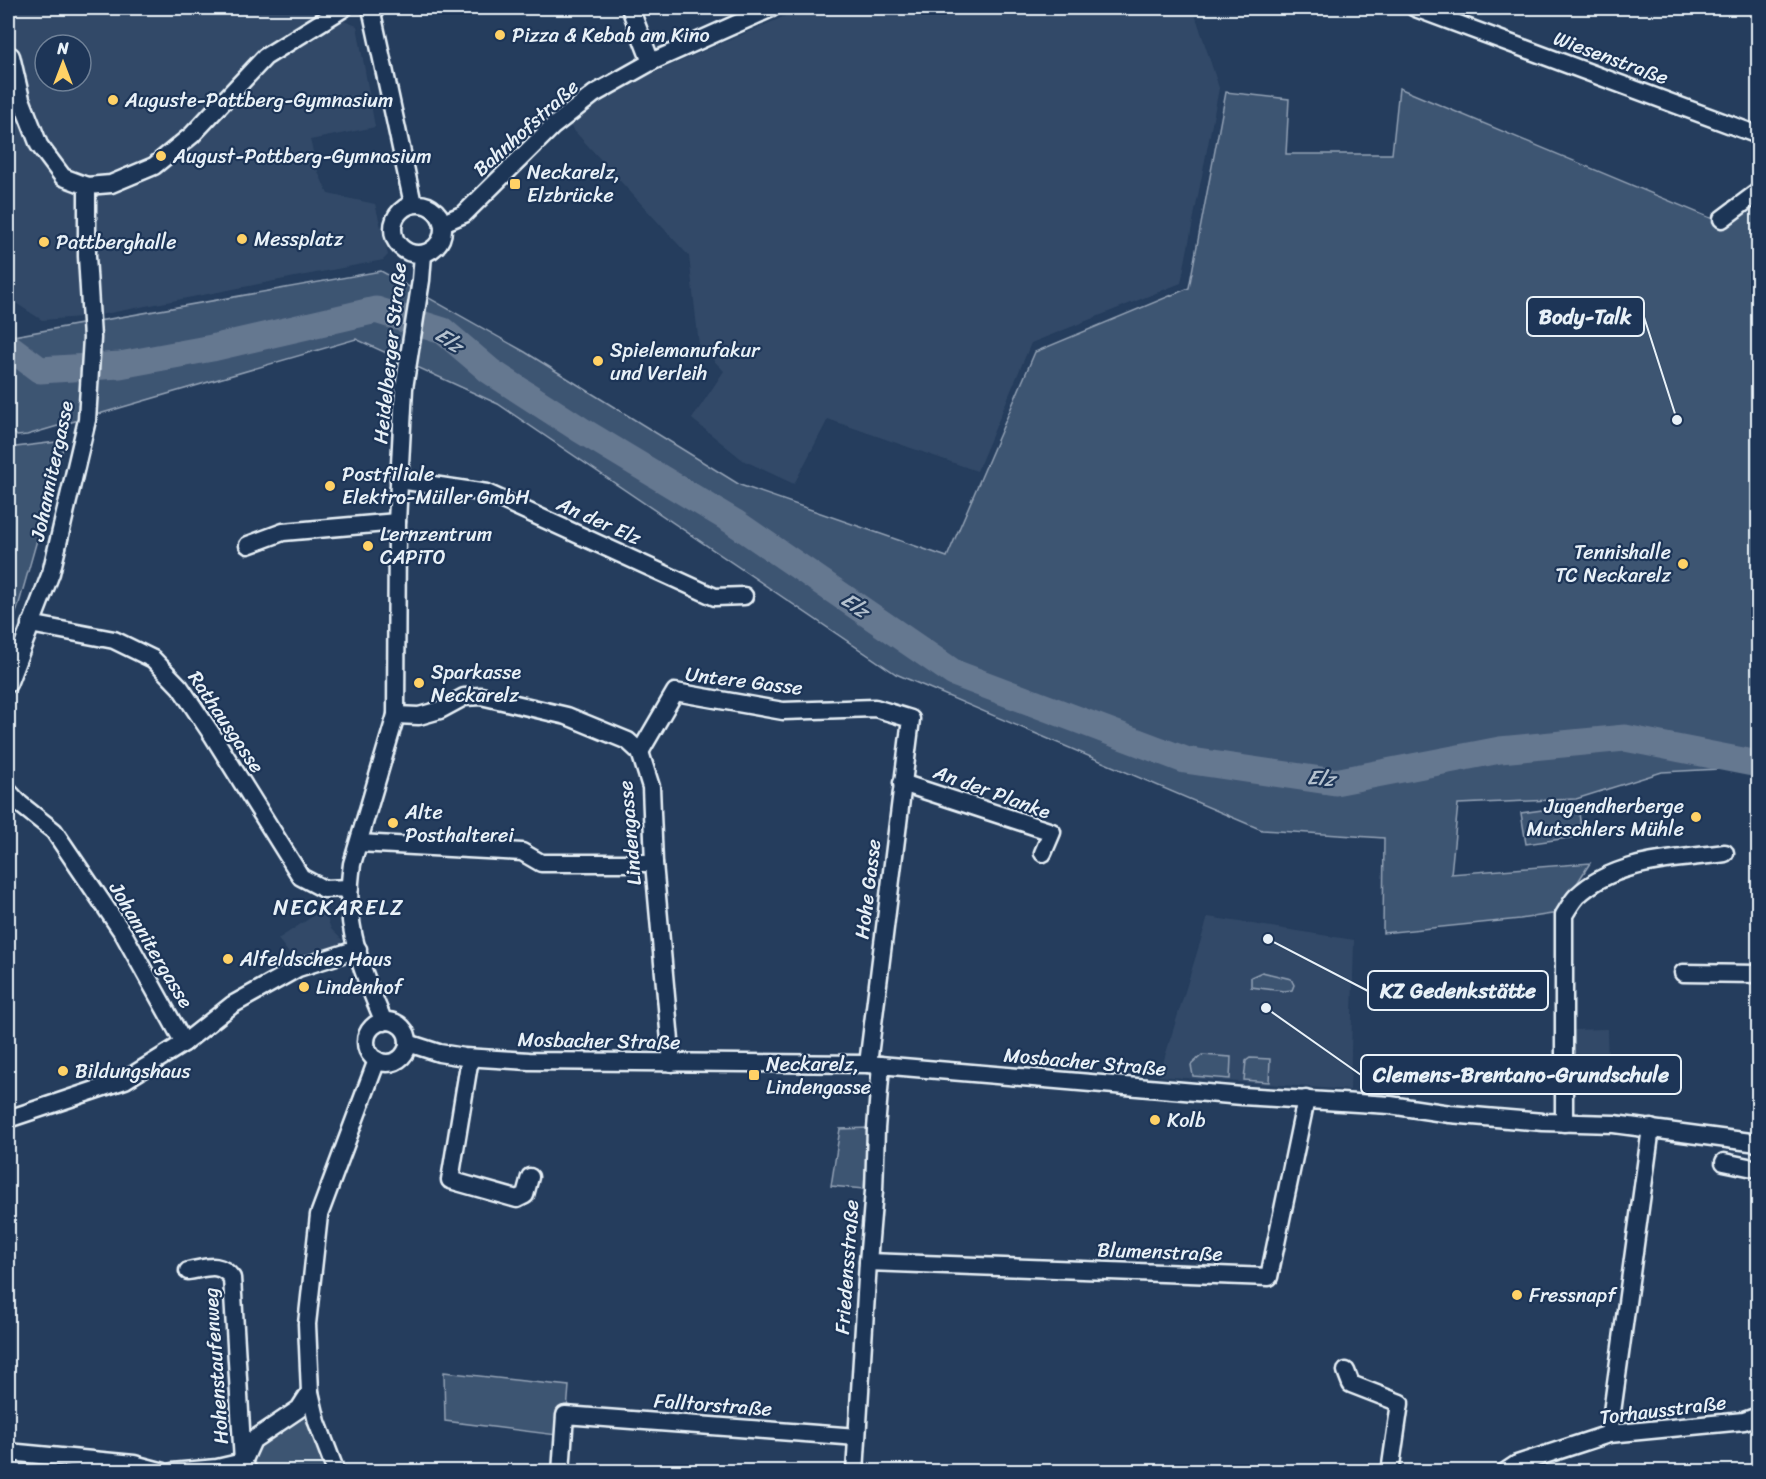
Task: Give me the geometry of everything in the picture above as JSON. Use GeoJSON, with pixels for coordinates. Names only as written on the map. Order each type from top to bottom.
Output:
{"type":"FeatureCollection","features":[{"type":"Feature","properties":{"kind":"street"},"geometry":{"type":"LineString","coordinates":[[8,56],[11,57],[21,99],[39,145],[63,177],[87,186],[111,184],[154,166],[192,135],[265,57],[344,8]]}},
{"type":"Feature","properties":{"kind":"street"},"geometry":{"type":"LineString","coordinates":[[371,8],[413,204],[427,206],[434,210],[442,223]]}},
{"type":"Feature","properties":{"kind":"street"},"geometry":{"type":"LineString","coordinates":[[630,8],[651,62]]}},
{"type":"Feature","properties":{"kind":"street","name":"Bahnhofstraße"},"geometry":{"type":"LineString","coordinates":[[442,223],[464,214],[552,128],[594,94],[651,62],[772,8]]}},
{"type":"Feature","properties":{"kind":"street","name":"Wiesenstraße"},"geometry":{"type":"LineString","coordinates":[[1415,8],[1758,135]]}},
{"type":"Feature","properties":{"kind":"street","name":"Johannitergasse"},"geometry":{"type":"LineString","coordinates":[[8,684],[51,573],[85,433],[89,405],[92,343],[87,256],[87,186]]}},
{"type":"Feature","properties":{"kind":"street"},"geometry":{"type":"LineString","coordinates":[[1722,219],[1758,192]]}},
{"type":"Feature","properties":{"kind":"street","name":"Heidelberger Straße"},"geometry":{"type":"LineString","coordinates":[[413,204],[404,208],[394,221],[393,235],[405,250],[423,254],[436,246],[441,239],[442,223]]}},
{"type":"Feature","properties":{"kind":"street","name":"Heidelberger Straße"},"geometry":{"type":"LineString","coordinates":[[384,1022],[371,993],[358,949],[350,911],[350,888],[352,864],[396,715],[397,522],[404,388],[423,254]]}},
{"type":"Feature","properties":{"kind":"street","name":"An der Elz"},"geometry":{"type":"LineString","coordinates":[[399,480],[487,493],[715,597],[744,596]]}},
{"type":"Feature","properties":{"kind":"street"},"geometry":{"type":"LineString","coordinates":[[248,545],[283,532],[397,522]]}},
{"type":"Feature","properties":{"kind":"street","name":"Rathausgasse"},"geometry":{"type":"LineString","coordinates":[[30,624],[114,640],[153,659],[180,687],[301,877],[324,889],[350,888]]}},
{"type":"Feature","properties":{"kind":"street","name":"Untere Gasse"},"geometry":{"type":"LineString","coordinates":[[640,752],[675,692],[783,711],[875,708],[912,719]]}},
{"type":"Feature","properties":{"kind":"street","name":"Lindengasse"},"geometry":{"type":"LineString","coordinates":[[396,715],[419,716],[440,710],[464,697],[481,696],[567,716],[628,741],[640,752],[651,787],[654,863],[672,1063]]}},
{"type":"Feature","properties":{"kind":"street","name":"Hohe Gasse"},"geometry":{"type":"LineString","coordinates":[[874,1065],[902,783],[912,719]]}},
{"type":"Feature","properties":{"kind":"street","name":"An der Planke"},"geometry":{"type":"LineString","coordinates":[[902,783],[1052,832],[1043,853]]}},
{"type":"Feature","properties":{"kind":"street","name":"Johannitergasse"},"geometry":{"type":"LineString","coordinates":[[8,791],[20,804],[54,831],[123,933],[184,1043]]}},
{"type":"Feature","properties":{"kind":"street"},"geometry":{"type":"LineString","coordinates":[[359,843],[522,852],[541,863],[654,863]]}},
{"type":"Feature","properties":{"kind":"street"},"geometry":{"type":"LineString","coordinates":[[1564,1123],[1564,915],[1576,897],[1593,884],[1632,866],[1725,853]]}},
{"type":"Feature","properties":{"kind":"street"},"geometry":{"type":"LineString","coordinates":[[8,1119],[125,1080],[184,1043],[232,1005],[298,968],[358,949]]}},
{"type":"Feature","properties":{"kind":"street"},"geometry":{"type":"LineString","coordinates":[[1683,973],[1758,974]]}},
{"type":"Feature","properties":{"kind":"street"},"geometry":{"type":"LineString","coordinates":[[390,1022],[402,1027],[408,1043],[403,1056],[392,1063],[377,1060],[369,1052],[367,1040],[374,1026],[390,1022]]}},
{"type":"Feature","properties":{"kind":"street","name":"Mosbacher Straße"},"geometry":{"type":"LineString","coordinates":[[408,1043],[439,1053],[470,1058],[530,1061],[874,1065],[1306,1100],[1398,1105],[1450,1114],[1651,1128],[1758,1143]]}},
{"type":"Feature","properties":{"kind":"street"},"geometry":{"type":"LineString","coordinates":[[470,1058],[450,1180],[517,1199],[525,1195],[530,1177]]}},
{"type":"Feature","properties":{"kind":"street"},"geometry":{"type":"LineString","coordinates":[[336,1472],[317,1422],[310,1392],[307,1324],[319,1215],[377,1060]]}},
{"type":"Feature","properties":{"kind":"street","name":"Friedensstraße"},"geometry":{"type":"LineString","coordinates":[[855,1472],[874,1191],[876,1129],[874,1065]]}},
{"type":"Feature","properties":{"kind":"street","name":"Blumenstraße"},"geometry":{"type":"LineString","coordinates":[[868,1262],[1269,1277],[1306,1100]]}},
{"type":"Feature","properties":{"kind":"street"},"geometry":{"type":"LineString","coordinates":[[1609,1434],[1651,1128]]}},
{"type":"Feature","properties":{"kind":"street"},"geometry":{"type":"LineString","coordinates":[[1724,1161],[1758,1169]]}},
{"type":"Feature","properties":{"kind":"street","name":"Hohenstaufenweg"},"geometry":{"type":"LineString","coordinates":[[188,1271],[220,1268],[232,1278],[246,1467]]}},
{"type":"Feature","properties":{"kind":"street"},"geometry":{"type":"LineString","coordinates":[[1346,1371],[1351,1384],[1400,1404],[1390,1472]]}},
{"type":"Feature","properties":{"kind":"street"},"geometry":{"type":"LineString","coordinates":[[246,1467],[253,1440],[299,1409],[310,1392]]}},
{"type":"Feature","properties":{"kind":"street","name":"Falltorstraße"},"geometry":{"type":"LineString","coordinates":[[561,1472],[565,1415],[856,1437]]}},
{"type":"Feature","properties":{"kind":"street","name":"Torhausstraße"},"geometry":{"type":"LineString","coordinates":[[1505,1472],[1517,1464],[1609,1434],[1744,1421],[1758,1416]]}},
{"type":"Feature","properties":{"kind":"street"},"geometry":{"type":"LineString","coordinates":[[8,1452],[134,1464],[164,1472]]}},
{"type":"Feature","properties":{"kind":"street"},"geometry":{"type":"LineString","coordinates":[[172,1472],[246,1467],[258,1472]]}},
{"type":"Feature","properties":{"kind":"shaded area","name":"August-Pattberg-Gymnasium"},"geometry":{"type":"Polygon","coordinates":[[[8,8],[315,8],[316,11],[357,26],[375,127],[310,140],[318,172],[328,194],[375,204],[388,255],[383,260],[94,316],[42,320],[8,298],[8,8]]]}},
{"type":"Feature","properties":{"kind":"shaded area"},"geometry":{"type":"Polygon","coordinates":[[[804,8],[1193,8],[1219,88],[1181,283],[1031,343],[977,471],[828,419],[794,484],[743,460],[692,419],[724,371],[699,345],[689,256],[569,125],[598,97],[804,8]]]}},
{"type":"Feature","properties":{"kind":"shaded area"},"geometry":{"type":"Polygon","coordinates":[[[1399,88],[1727,225],[1758,201],[1758,767],[1662,772],[1576,799],[1458,804],[1451,874],[1590,863],[1558,913],[1383,933],[1384,838],[1262,830],[896,674],[498,404],[356,339],[27,435],[17,436],[8,427],[8,337],[381,271],[525,352],[740,485],[947,557],[1035,352],[1189,288],[1226,92],[1289,99],[1286,154],[1392,154],[1399,88]]]}},
{"type":"Feature","properties":{"kind":"shaded area"},"geometry":{"type":"Polygon","coordinates":[[[65,441],[18,607],[8,635],[8,448],[65,441]]]}},
{"type":"Feature","properties":{"kind":"shaded area"},"geometry":{"type":"Polygon","coordinates":[[[1578,805],[1582,836],[1526,844],[1521,813],[1578,805]]]}},
{"type":"Feature","properties":{"kind":"shaded area"},"geometry":{"type":"Polygon","coordinates":[[[324,909],[331,929],[343,941],[339,946],[292,957],[278,939],[324,909]]]}},
{"type":"Feature","properties":{"kind":"shaded area"},"geometry":{"type":"Polygon","coordinates":[[[1208,917],[1354,940],[1350,1090],[1159,1076],[1208,917]]]}},
{"type":"Feature","properties":{"kind":"shaded area"},"geometry":{"type":"Polygon","coordinates":[[[1262,972],[1291,979],[1294,985],[1292,990],[1251,987],[1251,977],[1262,972]]]}},
{"type":"Feature","properties":{"kind":"shaded area"},"geometry":{"type":"Polygon","coordinates":[[[1607,1029],[1608,1074],[1572,1074],[1572,1030],[1607,1029]]]}},
{"type":"Feature","properties":{"kind":"shaded area"},"geometry":{"type":"Polygon","coordinates":[[[1202,1055],[1231,1057],[1230,1079],[1193,1076],[1191,1065],[1202,1055]]]}},
{"type":"Feature","properties":{"kind":"shaded area"},"geometry":{"type":"Polygon","coordinates":[[[1250,1058],[1270,1059],[1269,1082],[1244,1080],[1246,1061],[1250,1058]]]}},
{"type":"Feature","properties":{"kind":"shaded area"},"geometry":{"type":"Polygon","coordinates":[[[869,1128],[864,1189],[831,1186],[840,1129],[869,1128]]]}},
{"type":"Feature","properties":{"kind":"shaded area"},"geometry":{"type":"Polygon","coordinates":[[[444,1372],[569,1386],[565,1436],[445,1421],[444,1372]]]}},
{"type":"Feature","properties":{"kind":"shaded area"},"geometry":{"type":"Polygon","coordinates":[[[310,1392],[336,1471],[258,1471],[243,1462],[310,1392]]]}},
{"type":"Feature","properties":{"kind":"waterway","name":"Elz"},"geometry":{"type":"LineString","coordinates":[[8,346],[40,370],[120,365],[212,348],[376,310],[443,331],[490,371],[581,430],[734,522],[954,673],[1185,760],[1335,782],[1500,750],[1625,738],[1758,764]]}},
{"type":"Feature","properties":{"kind":"place","name":"Pizza & Kebab am Kino"},"geometry":{"type":"Point","coordinates":[500,35]}},
{"type":"Feature","properties":{"kind":"place","name":"Auguste-Pattberg-Gymnasium"},"geometry":{"type":"Point","coordinates":[113,100]}},
{"type":"Feature","properties":{"kind":"place","name":"August-Pattberg-Gymnasium"},"geometry":{"type":"Point","coordinates":[161,156]}},
{"type":"Feature","properties":{"kind":"place","name":"Neckarelz, Elzbrücke"},"geometry":{"type":"Point","coordinates":[515,184]}},
{"type":"Feature","properties":{"kind":"place","name":"Messplatz"},"geometry":{"type":"Point","coordinates":[242,239]}},
{"type":"Feature","properties":{"kind":"place","name":"Pattberghalle"},"geometry":{"type":"Point","coordinates":[44,242]}},
{"type":"Feature","properties":{"kind":"place","name":"Spielemanufakur und Verleih"},"geometry":{"type":"Point","coordinates":[598,361]}},
{"type":"Feature","properties":{"kind":"place","name":"Body-Talk"},"geometry":{"type":"Point","coordinates":[1677,420]}},
{"type":"Feature","properties":{"kind":"place","name":"Postfiliale Elektro-Müller GmbH"},"geometry":{"type":"Point","coordinates":[330,486]}},
{"type":"Feature","properties":{"kind":"place","name":"Lernzentrum CAPiTO"},"geometry":{"type":"Point","coordinates":[368,546]}},
{"type":"Feature","properties":{"kind":"place","name":"Tennishalle TC Neckarelz"},"geometry":{"type":"Point","coordinates":[1683,564]}},
{"type":"Feature","properties":{"kind":"place","name":"Sparkasse Neckarelz"},"geometry":{"type":"Point","coordinates":[419,683]}},
{"type":"Feature","properties":{"kind":"place","name":"Jugendherberge Mutschlers Mühle"},"geometry":{"type":"Point","coordinates":[1696,817]}},
{"type":"Feature","properties":{"kind":"place","name":"Alte Posthalterei"},"geometry":{"type":"Point","coordinates":[393,823]}},
{"type":"Feature","properties":{"kind":"place","name":"KZ Gedenkstätte"},"geometry":{"type":"Point","coordinates":[1268,939]}},
{"type":"Feature","properties":{"kind":"place","name":"Alfeldsches Haus"},"geometry":{"type":"Point","coordinates":[228,959]}},
{"type":"Feature","properties":{"kind":"place","name":"Lindenhof"},"geometry":{"type":"Point","coordinates":[304,987]}},
{"type":"Feature","properties":{"kind":"place","name":"Clemens-Brentano-Grundschule"},"geometry":{"type":"Point","coordinates":[1266,1008]}},
{"type":"Feature","properties":{"kind":"place","name":"Bildungshaus"},"geometry":{"type":"Point","coordinates":[63,1071]}},
{"type":"Feature","properties":{"kind":"place","name":"Neckarelz, Lindengasse"},"geometry":{"type":"Point","coordinates":[754,1075]}},
{"type":"Feature","properties":{"kind":"place","name":"Kolb"},"geometry":{"type":"Point","coordinates":[1155,1120]}},
{"type":"Feature","properties":{"kind":"place","name":"Fressnapf"},"geometry":{"type":"Point","coordinates":[1517,1295]}},
{"type":"Feature","properties":{"kind":"district","name":"NECKARELZ"},"geometry":{"type":"Point","coordinates":[339,907]}}]}
